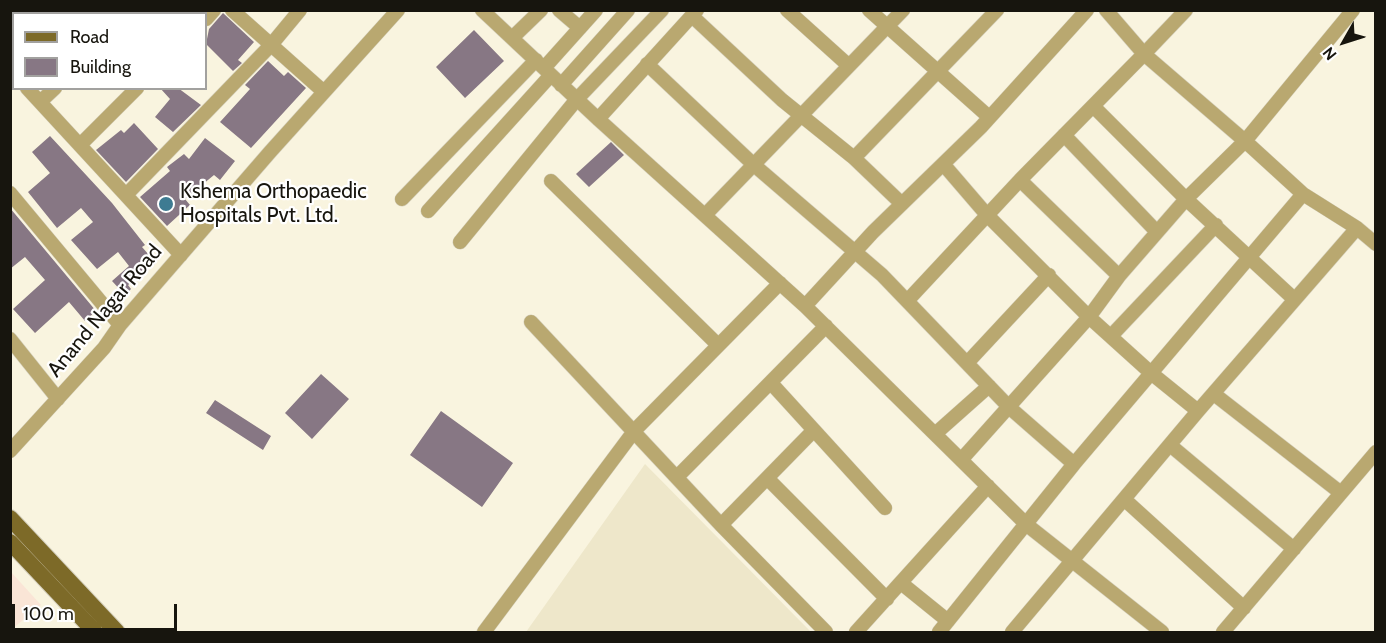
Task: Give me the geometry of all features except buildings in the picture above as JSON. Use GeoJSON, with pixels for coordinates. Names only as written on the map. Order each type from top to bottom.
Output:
{"type":"FeatureCollection","features":[{"type":"Feature","properties":{"kind":"main road"},"geometry":{"type":"LineString","coordinates":[[10,518],[117,633]]}},
{"type":"Feature","properties":{"kind":"main road"},"geometry":{"type":"LineString","coordinates":[[10,542],[95,633]]}},
{"type":"Feature","properties":{"kind":"street"},"geometry":{"type":"LineString","coordinates":[[232,10],[324,92]]}},
{"type":"Feature","properties":{"kind":"street"},"geometry":{"type":"LineString","coordinates":[[126,195],[271,45],[300,10]]}},
{"type":"Feature","properties":{"kind":"street","name":"Anand Nagar Road"},"geometry":{"type":"LineString","coordinates":[[10,450],[104,348],[120,325],[398,10]]}},
{"type":"Feature","properties":{"kind":"street"},"geometry":{"type":"LineString","coordinates":[[483,10],[598,120],[706,214],[805,306],[1027,525],[1162,633]]}},
{"type":"Feature","properties":{"kind":"street"},"geometry":{"type":"LineString","coordinates":[[512,38],[541,10]]}},
{"type":"Feature","properties":{"kind":"street"},"geometry":{"type":"LineString","coordinates":[[559,10],[580,28]]}},
{"type":"Feature","properties":{"kind":"street"},"geometry":{"type":"LineString","coordinates":[[429,211],[548,72],[596,10]]}},
{"type":"Feature","properties":{"kind":"street"},"geometry":{"type":"LineString","coordinates":[[402,199],[548,72],[628,10]]}},
{"type":"Feature","properties":{"kind":"street"},"geometry":{"type":"LineString","coordinates":[[460,243],[577,99],[662,10]]}},
{"type":"Feature","properties":{"kind":"street"},"geometry":{"type":"LineString","coordinates":[[787,10],[848,64]]}},
{"type":"Feature","properties":{"kind":"street"},"geometry":{"type":"LineString","coordinates":[[869,10],[938,69],[989,117]]}},
{"type":"Feature","properties":{"kind":"street"},"geometry":{"type":"LineString","coordinates":[[706,214],[848,64],[903,10]]}},
{"type":"Feature","properties":{"kind":"street"},"geometry":{"type":"LineString","coordinates":[[854,158],[997,10]]}},
{"type":"Feature","properties":{"kind":"street"},"geometry":{"type":"LineString","coordinates":[[805,306],[855,251],[944,165],[1087,10]]}},
{"type":"Feature","properties":{"kind":"street"},"geometry":{"type":"LineString","coordinates":[[1106,10],[1144,54],[1303,194],[1357,228],[1376,244]]}},
{"type":"Feature","properties":{"kind":"street"},"geometry":{"type":"LineString","coordinates":[[908,300],[987,214],[1186,10]]}},
{"type":"Feature","properties":{"kind":"street"},"geometry":{"type":"LineString","coordinates":[[961,460],[1010,408],[1186,199],[1245,141],[1353,10]]}},
{"type":"Feature","properties":{"kind":"street"},"geometry":{"type":"LineString","coordinates":[[598,120],[694,13],[801,116],[854,158],[902,204]]}},
{"type":"Feature","properties":{"kind":"street"},"geometry":{"type":"LineString","coordinates":[[647,64],[754,165],[855,251],[908,300],[1010,408],[1074,464]]}},
{"type":"Feature","properties":{"kind":"street"},"geometry":{"type":"LineString","coordinates":[[29,90],[181,255]]}},
{"type":"Feature","properties":{"kind":"street"},"geometry":{"type":"LineString","coordinates":[[40,102],[53,90]]}},
{"type":"Feature","properties":{"kind":"street"},"geometry":{"type":"LineString","coordinates":[[80,145],[135,90]]}},
{"type":"Feature","properties":{"kind":"street"},"geometry":{"type":"LineString","coordinates":[[1094,106],[1186,199],[1294,299]]}},
{"type":"Feature","properties":{"kind":"street"},"geometry":{"type":"LineString","coordinates":[[1064,135],[1157,232]]}},
{"type":"Feature","properties":{"kind":"street"},"geometry":{"type":"LineString","coordinates":[[944,165],[987,214],[1089,316],[1151,373],[1198,411]]}},
{"type":"Feature","properties":{"kind":"street"},"geometry":{"type":"LineString","coordinates":[[1020,180],[1119,276]]}},
{"type":"Feature","properties":{"kind":"street"},"geometry":{"type":"LineString","coordinates":[[551,181],[718,345]]}},
{"type":"Feature","properties":{"kind":"street"},"geometry":{"type":"LineString","coordinates":[[10,193],[120,325]]}},
{"type":"Feature","properties":{"kind":"street"},"geometry":{"type":"LineString","coordinates":[[939,633],[1074,464],[1303,194]]}},
{"type":"Feature","properties":{"kind":"street"},"geometry":{"type":"LineString","coordinates":[[1111,336],[1216,225]]}},
{"type":"Feature","properties":{"kind":"street"},"geometry":{"type":"LineString","coordinates":[[1016,631],[1071,561],[1357,228]]}},
{"type":"Feature","properties":{"kind":"street"},"geometry":{"type":"LineString","coordinates":[[968,362],[1049,275]]}},
{"type":"Feature","properties":{"kind":"street"},"geometry":{"type":"LineString","coordinates":[[484,633],[635,430],[780,283]]}},
{"type":"Feature","properties":{"kind":"street"},"geometry":{"type":"LineString","coordinates":[[531,322],[635,430],[721,525],[826,633]]}},
{"type":"Feature","properties":{"kind":"street"},"geometry":{"type":"LineString","coordinates":[[677,477],[826,326]]}},
{"type":"Feature","properties":{"kind":"street"},"geometry":{"type":"LineString","coordinates":[[10,339],[58,399]]}},
{"type":"Feature","properties":{"kind":"street"},"geometry":{"type":"LineString","coordinates":[[771,383],[885,508]]}},
{"type":"Feature","properties":{"kind":"street"},"geometry":{"type":"LineString","coordinates":[[935,434],[989,386]]}},
{"type":"Feature","properties":{"kind":"street"},"geometry":{"type":"LineString","coordinates":[[1214,394],[1341,493]]}},
{"type":"Feature","properties":{"kind":"street"},"geometry":{"type":"LineString","coordinates":[[721,525],[814,430]]}},
{"type":"Feature","properties":{"kind":"street"},"geometry":{"type":"LineString","coordinates":[[1170,445],[1294,549]]}},
{"type":"Feature","properties":{"kind":"street"},"geometry":{"type":"LineString","coordinates":[[1223,633],[1376,453]]}},
{"type":"Feature","properties":{"kind":"street"},"geometry":{"type":"LineString","coordinates":[[767,478],[887,599]]}},
{"type":"Feature","properties":{"kind":"street"},"geometry":{"type":"LineString","coordinates":[[856,633],[988,486]]}},
{"type":"Feature","properties":{"kind":"street"},"geometry":{"type":"LineString","coordinates":[[1124,499],[1244,608]]}},
{"type":"Feature","properties":{"kind":"street"},"geometry":{"type":"LineString","coordinates":[[901,583],[948,621]]}},
{"type":"Feature","properties":{"kind":"shaded area"},"geometry":{"type":"Polygon","coordinates":[[[645,464],[811,632],[526,632],[645,464]]]}},
{"type":"Feature","properties":{"kind":"shaded area"},"geometry":{"type":"Polygon","coordinates":[[[11,572],[41,605],[11,630],[11,572]]]}},
{"type":"Feature","properties":{"kind":"place","name":"Kshema Orthopaedic Hospitals Pvt. Ltd."},"geometry":{"type":"Point","coordinates":[166,204]}}]}
